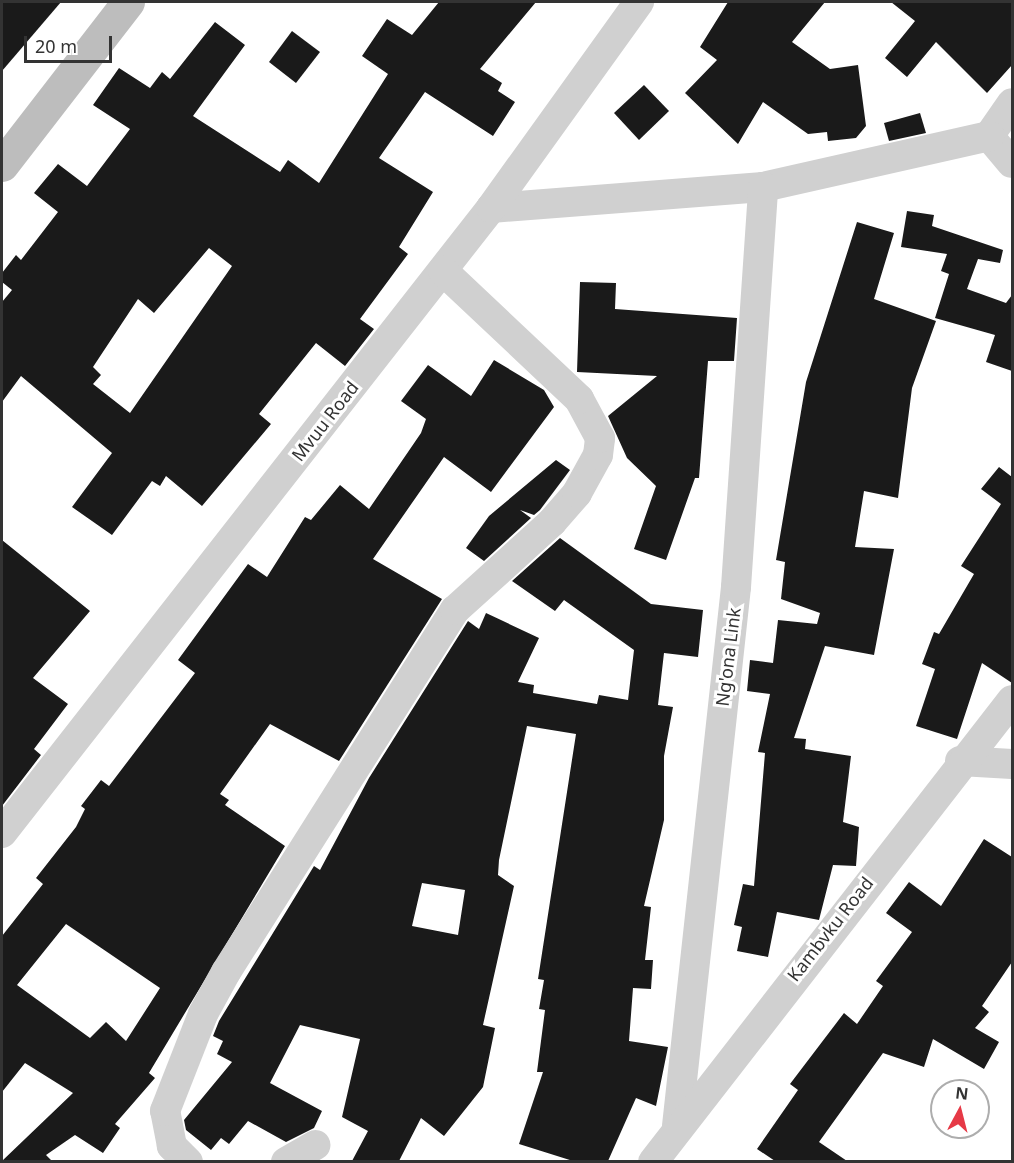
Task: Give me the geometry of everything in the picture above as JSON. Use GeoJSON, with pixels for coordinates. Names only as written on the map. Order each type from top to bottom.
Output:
{"type":"FeatureCollection","features":[{"type":"Feature","properties":{"kind":"street"},"geometry":{"type":"LineString","coordinates":[[2,165],[128,2]]}},
{"type":"Feature","properties":{"kind":"street","name":"Mvuu Road"},"geometry":{"type":"LineString","coordinates":[[2,833],[443,271],[639,2]]}},
{"type":"Feature","properties":{"kind":"street"},"geometry":{"type":"LineString","coordinates":[[491,208],[763,188],[989,136],[1012,103]]}},
{"type":"Feature","properties":{"kind":"street"},"geometry":{"type":"LineString","coordinates":[[989,136],[1012,163]]}},
{"type":"Feature","properties":{"kind":"street","name":"Ng'ona Link"},"geometry":{"type":"LineString","coordinates":[[677,1126],[736,587],[757,338],[763,188]]}},
{"type":"Feature","properties":{"kind":"street"},"geometry":{"type":"LineString","coordinates":[[188,1161],[172,1146],[165,1111],[203,1014],[226,972],[455,610],[552,522],[577,493],[598,455],[600,438],[579,399],[443,271]]}},
{"type":"Feature","properties":{"kind":"street","name":"Kambvku Road"},"geometry":{"type":"LineString","coordinates":[[653,1161],[677,1126],[960,761],[1012,700]]}},
{"type":"Feature","properties":{"kind":"street"},"geometry":{"type":"LineString","coordinates":[[960,761],[1012,764]]}},
{"type":"Feature","properties":{"kind":"street"},"geometry":{"type":"LineString","coordinates":[[286,1161],[315,1144]]}},
{"type":"Feature","properties":{"kind":"building"},"geometry":{"type":"Polygon","coordinates":[[[2,2],[61,2],[2,71],[2,2]]]}},
{"type":"Feature","properties":{"kind":"building"},"geometry":{"type":"Polygon","coordinates":[[[439,2],[536,2],[480,69],[502,83],[498,91],[515,102],[493,136],[425,92],[379,158],[433,192],[399,247],[408,254],[360,319],[374,329],[345,366],[316,343],[259,414],[271,424],[202,506],[166,476],[160,486],[152,481],[112,535],[72,507],[112,453],[21,376],[2,402],[2,302],[12,290],[2,282],[2,273],[16,255],[21,260],[58,212],[34,193],[58,164],[87,186],[130,129],[93,105],[119,68],[150,88],[162,72],[170,79],[215,22],[245,45],[193,116],[280,172],[288,160],[319,183],[388,74],[362,56],[387,19],[412,35],[439,2]],[[209,248],[154,313],[138,299],[93,367],[101,375],[93,384],[130,413],[232,266],[209,248]]]}},
{"type":"Feature","properties":{"kind":"building"},"geometry":{"type":"Polygon","coordinates":[[[728,2],[825,2],[792,42],[830,69],[858,65],[866,126],[856,138],[828,141],[827,132],[808,134],[763,102],[738,144],[685,93],[717,60],[700,47],[728,2]]]}},
{"type":"Feature","properties":{"kind":"building"},"geometry":{"type":"Polygon","coordinates":[[[891,2],[1012,2],[1012,65],[987,93],[936,42],[907,77],[885,58],[915,21],[891,2]]]}},
{"type":"Feature","properties":{"kind":"building"},"geometry":{"type":"Polygon","coordinates":[[[292,31],[320,52],[296,83],[269,62],[292,31]]]}},
{"type":"Feature","properties":{"kind":"building"},"geometry":{"type":"Polygon","coordinates":[[[644,85],[669,111],[639,140],[614,113],[644,85]]]}},
{"type":"Feature","properties":{"kind":"building"},"geometry":{"type":"Polygon","coordinates":[[[920,113],[926,133],[889,141],[884,123],[920,113]]]}},
{"type":"Feature","properties":{"kind":"building"},"geometry":{"type":"Polygon","coordinates":[[[907,211],[934,215],[932,226],[1003,250],[1000,263],[978,259],[967,289],[1006,303],[1012,295],[1012,371],[986,362],[995,335],[935,318],[949,274],[941,271],[947,254],[901,247],[907,211]]]}},
{"type":"Feature","properties":{"kind":"building"},"geometry":{"type":"Polygon","coordinates":[[[857,222],[894,233],[874,299],[936,321],[912,388],[898,498],[864,491],[855,547],[894,549],[874,655],[825,646],[794,738],[806,739],[805,749],[851,756],[843,822],[859,827],[856,866],[833,865],[819,920],[777,912],[768,957],[737,951],[742,927],[734,925],[743,884],[754,886],[765,753],[758,752],[770,694],[747,691],[750,660],[773,663],[778,620],[817,624],[820,613],[781,599],[785,562],[776,560],[806,382],[857,222]]]}},
{"type":"Feature","properties":{"kind":"building"},"geometry":{"type":"Polygon","coordinates":[[[580,282],[616,283],[615,309],[737,318],[734,361],[708,361],[699,478],[695,478],[666,560],[634,549],[656,486],[627,458],[608,416],[657,376],[577,372],[580,282]]]}},
{"type":"Feature","properties":{"kind":"building"},"geometry":{"type":"Polygon","coordinates":[[[494,360],[544,390],[554,407],[491,492],[444,457],[373,559],[442,599],[339,761],[270,724],[220,794],[229,800],[225,805],[285,846],[149,1073],[155,1078],[115,1124],[120,1128],[103,1153],[75,1135],[46,1155],[52,1161],[2,1161],[73,1093],[25,1063],[2,1092],[2,936],[43,884],[36,878],[76,827],[85,809],[81,806],[101,780],[109,786],[195,673],[178,660],[248,564],[267,577],[305,517],[311,520],[340,485],[369,509],[421,433],[426,419],[401,401],[428,365],[471,396],[494,360]],[[66,924],[17,985],[90,1038],[106,1022],[126,1041],[160,988],[66,924]]]}},
{"type":"Feature","properties":{"kind":"building"},"geometry":{"type":"Polygon","coordinates":[[[556,460],[570,470],[540,510],[534,515],[520,510],[531,518],[484,561],[466,548],[489,516],[556,460]]]}},
{"type":"Feature","properties":{"kind":"building"},"geometry":{"type":"Polygon","coordinates":[[[999,467],[1012,477],[1012,683],[982,663],[957,739],[916,726],[935,669],[922,664],[934,632],[939,634],[974,574],[961,566],[1001,504],[981,489],[999,467]]]}},
{"type":"Feature","properties":{"kind":"building"},"geometry":{"type":"Polygon","coordinates":[[[560,538],[651,604],[703,610],[698,657],[664,653],[658,705],[673,707],[664,756],[664,820],[644,906],[651,907],[645,960],[653,960],[651,989],[633,988],[629,1041],[668,1047],[656,1106],[636,1098],[608,1161],[573,1161],[519,1144],[543,1072],[537,1072],[545,1010],[539,1009],[544,980],[538,979],[576,734],[527,726],[499,860],[498,875],[514,886],[483,1025],[495,1028],[483,1087],[444,1136],[421,1118],[399,1161],[352,1161],[368,1131],[342,1117],[360,1039],[300,1025],[270,1083],[322,1111],[314,1128],[286,1142],[248,1121],[229,1144],[221,1138],[211,1150],[186,1130],[184,1120],[232,1062],[217,1054],[223,1041],[213,1036],[219,1021],[314,866],[320,870],[369,778],[468,621],[479,629],[486,613],[539,638],[518,682],[534,685],[533,693],[597,704],[599,695],[628,700],[634,650],[564,600],[555,611],[512,581],[560,538]],[[422,883],[412,926],[458,935],[465,890],[422,883]]]}},
{"type":"Feature","properties":{"kind":"building"},"geometry":{"type":"Polygon","coordinates":[[[2,540],[90,611],[33,678],[68,704],[34,749],[41,755],[2,806],[2,540]]]}},
{"type":"Feature","properties":{"kind":"building"},"geometry":{"type":"Polygon","coordinates":[[[984,839],[1012,857],[1012,962],[982,1006],[989,1012],[975,1028],[999,1042],[984,1069],[933,1039],[924,1067],[883,1053],[819,1142],[847,1161],[775,1161],[757,1149],[798,1090],[790,1084],[844,1013],[857,1024],[883,986],[876,981],[912,932],[886,913],[909,882],[941,906],[984,839]]]}}]}
